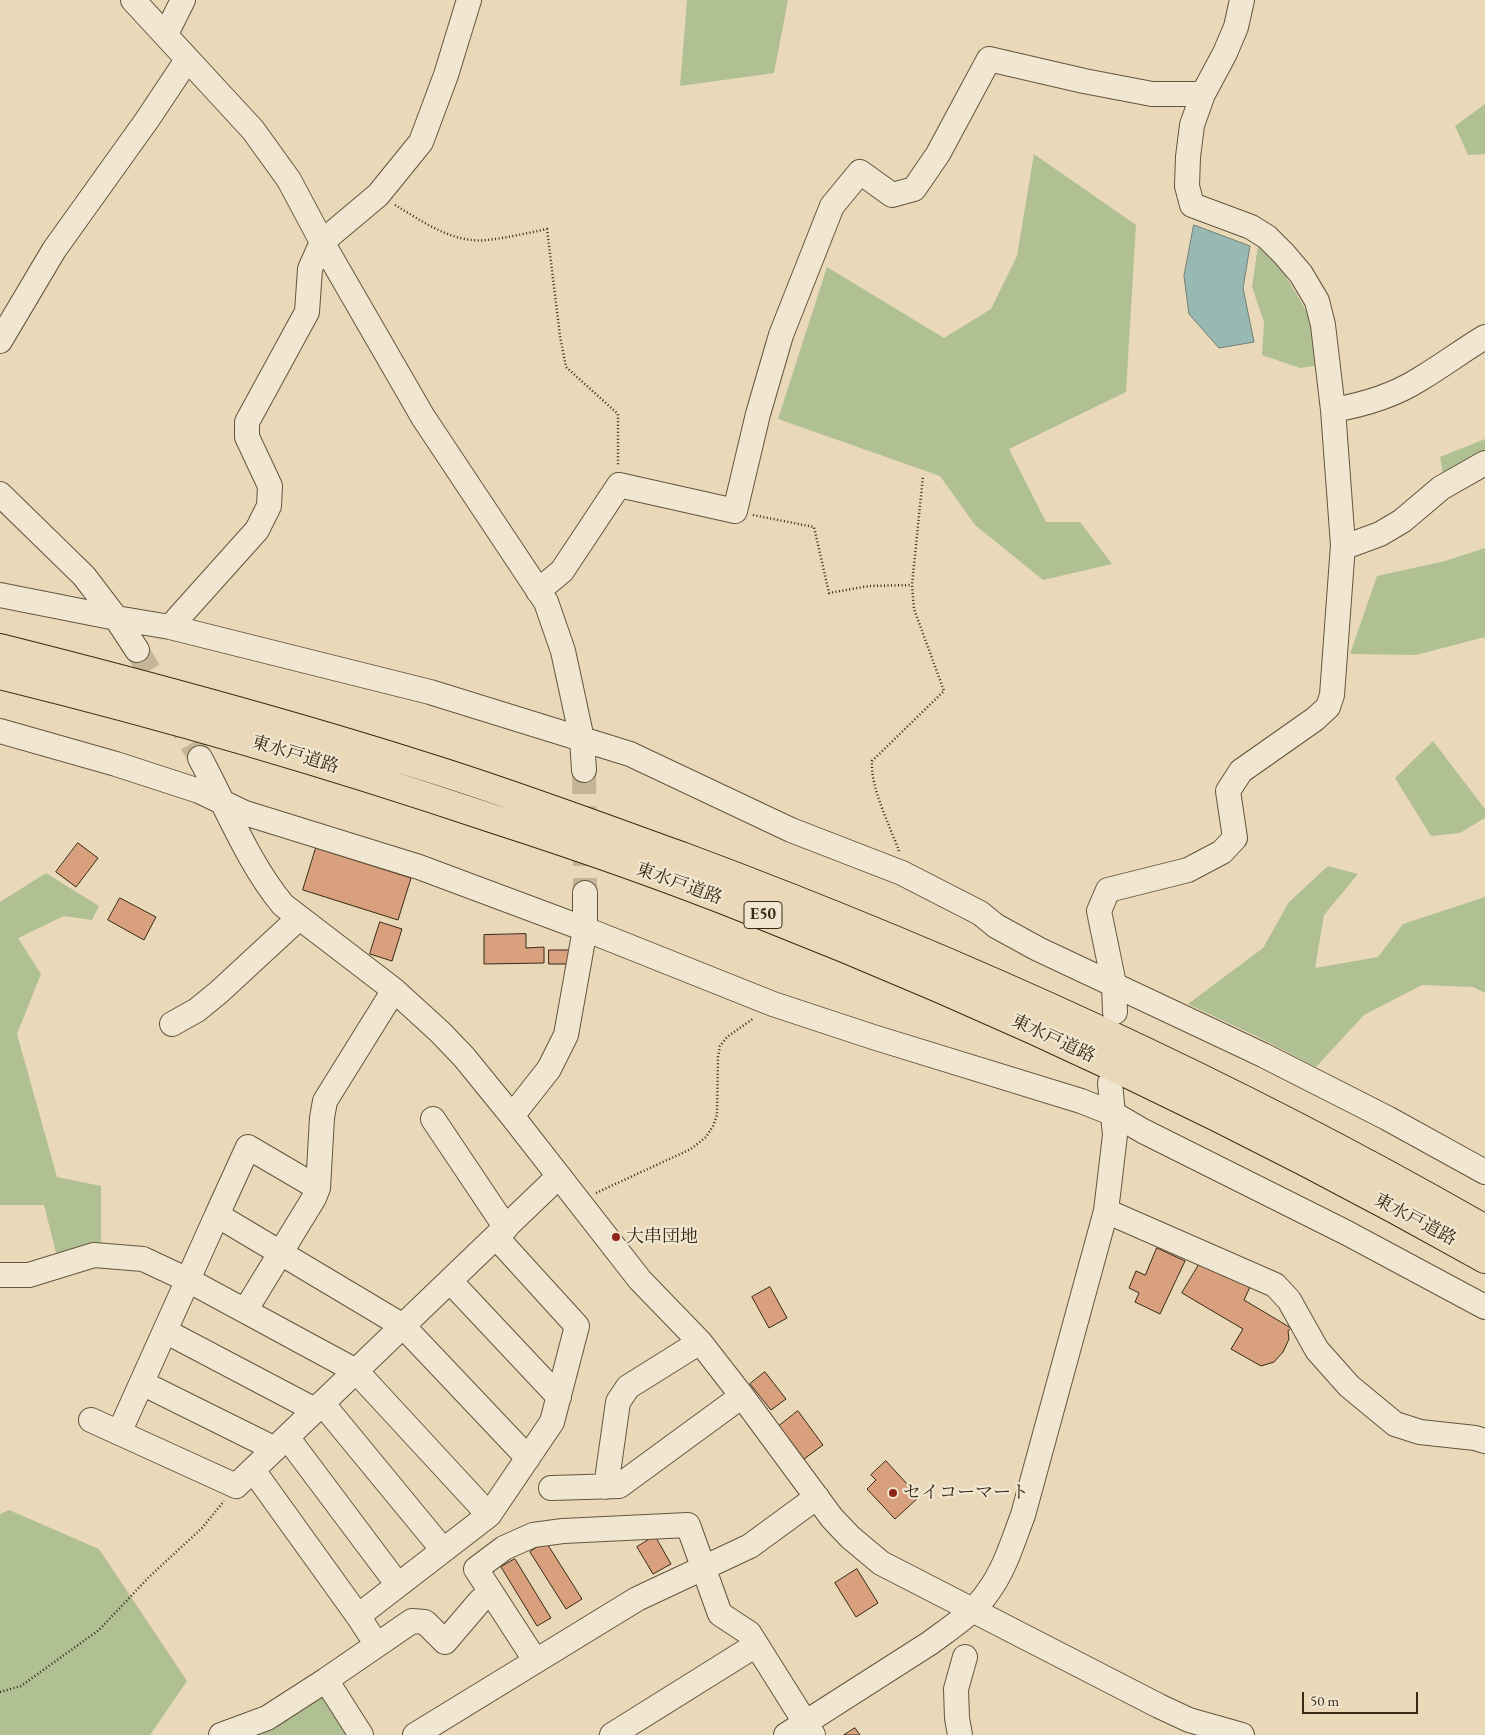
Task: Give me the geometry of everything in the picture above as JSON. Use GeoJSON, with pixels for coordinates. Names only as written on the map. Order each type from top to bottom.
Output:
{"type":"FeatureCollection","features":[{"type":"Feature","properties":{"kind":"highway","name":"東水戸道路"},"geometry":{"type":"LineString","coordinates":[[0,648],[276,721],[428,767],[580,819],[759,885],[1012,990],[1144,1051],[1313,1135],[1485,1229]]}},
{"type":"Feature","properties":{"kind":"highway","name":"東水戸道路"},"geometry":{"type":"LineString","coordinates":[[0,675],[104,701],[260,744],[408,790],[572,845],[750,910],[1004,1016],[1133,1076],[1299,1158],[1485,1259]]}},
{"type":"Feature","properties":{"kind":"street"},"geometry":{"type":"LineString","coordinates":[[133,0],[258,137],[289,180],[322,242],[423,417],[546,602],[564,651],[582,739],[584,770]]}},
{"type":"Feature","properties":{"kind":"street"},"geometry":{"type":"LineString","coordinates":[[166,34],[183,0]]}},
{"type":"Feature","properties":{"kind":"street"},"geometry":{"type":"LineString","coordinates":[[170,627],[257,530],[269,506],[270,486],[248,437],[246,422],[307,312],[310,269],[322,242],[378,195],[421,142],[446,75],[469,0]]}},
{"type":"Feature","properties":{"kind":"street"},"geometry":{"type":"LineString","coordinates":[[1115,1012],[1114,984],[1099,911],[1108,890],[1188,870],[1222,852],[1235,838],[1228,791],[1242,771],[1315,720],[1328,707],[1332,696],[1343,545],[1333,410],[1321,317],[1317,301],[1301,274],[1267,238],[1252,227],[1192,205],[1187,186],[1192,125],[1203,94],[1225,53],[1236,26],[1242,0]]}},
{"type":"Feature","properties":{"kind":"street"},"geometry":{"type":"LineString","coordinates":[[538,591],[562,571],[619,486],[735,511],[758,414],[781,335],[832,206],[860,172],[892,195],[914,190],[938,154],[989,59],[1084,81],[1152,94],[1203,94]]}},
{"type":"Feature","properties":{"kind":"street"},"geometry":{"type":"LineString","coordinates":[[0,341],[54,250],[187,60]]}},
{"type":"Feature","properties":{"kind":"street"},"geometry":{"type":"LineString","coordinates":[[1333,410],[1346,408],[1391,393],[1419,380],[1485,337]]}},
{"type":"Feature","properties":{"kind":"street"},"geometry":{"type":"LineString","coordinates":[[1343,545],[1353,544],[1380,534],[1402,521],[1441,488],[1485,463]]}},
{"type":"Feature","properties":{"kind":"street"},"geometry":{"type":"LineString","coordinates":[[0,494],[84,576],[116,618],[137,650]]}},
{"type":"Feature","properties":{"kind":"street"},"geometry":{"type":"LineString","coordinates":[[0,594],[170,627],[430,692],[630,754],[791,830],[902,873],[980,914],[996,926],[1038,949],[1263,1055],[1387,1118],[1485,1172]]}},
{"type":"Feature","properties":{"kind":"street"},"geometry":{"type":"LineString","coordinates":[[0,731],[116,764],[199,791],[245,813],[419,867],[773,1004],[1081,1101],[1114,1114],[1143,1131],[1347,1233],[1485,1307]]}},
{"type":"Feature","properties":{"kind":"street"},"geometry":{"type":"LineString","coordinates":[[200,758],[271,891],[298,918],[394,990],[440,1032],[464,1058],[512,1116],[640,1280],[700,1342],[832,1518],[850,1537],[881,1563],[1166,1709],[1190,1720],[1242,1735]]}},
{"type":"Feature","properties":{"kind":"street"},"geometry":{"type":"LineString","coordinates":[[512,1116],[549,1069],[566,1035],[585,930],[584,893]]}},
{"type":"Feature","properties":{"kind":"street"},"geometry":{"type":"LineString","coordinates":[[172,1024],[197,1010],[219,992],[298,918]]}},
{"type":"Feature","properties":{"kind":"street"},"geometry":{"type":"LineString","coordinates":[[245,1311],[314,1198],[318,1188],[322,1118],[325,1101],[394,990]]}},
{"type":"Feature","properties":{"kind":"street"},"geometry":{"type":"LineString","coordinates":[[535,1660],[476,1570],[504,1548],[533,1535],[563,1531],[688,1525],[720,1614],[749,1633],[801,1731],[930,1643],[972,1610],[988,1593],[1005,1563],[1023,1515],[1106,1211],[1109,1172],[1115,1135],[1110,1082]]}},
{"type":"Feature","properties":{"kind":"street"},"geometry":{"type":"LineString","coordinates":[[358,1616],[489,1515],[552,1422],[576,1326],[501,1232],[433,1119]]}},
{"type":"Feature","properties":{"kind":"street"},"geometry":{"type":"LineString","coordinates":[[119,1432],[248,1147],[318,1188]]}},
{"type":"Feature","properties":{"kind":"street"},"geometry":{"type":"LineString","coordinates":[[244,1478],[559,1176]]}},
{"type":"Feature","properties":{"kind":"street"},"geometry":{"type":"LineString","coordinates":[[1106,1211],[1274,1285],[1289,1300],[1317,1350],[1349,1386],[1395,1424],[1420,1432],[1475,1438],[1485,1441]]}},
{"type":"Feature","properties":{"kind":"street"},"geometry":{"type":"LineString","coordinates":[[217,1215],[403,1326],[528,1458]]}},
{"type":"Feature","properties":{"kind":"street"},"geometry":{"type":"LineString","coordinates":[[0,1275],[29,1275],[94,1255],[143,1260],[188,1280],[356,1371],[489,1515]]}},
{"type":"Feature","properties":{"kind":"street"},"geometry":{"type":"LineString","coordinates":[[450,1281],[559,1397]]}},
{"type":"Feature","properties":{"kind":"street"},"geometry":{"type":"LineString","coordinates":[[165,1331],[319,1407],[443,1550]]}},
{"type":"Feature","properties":{"kind":"street"},"geometry":{"type":"LineString","coordinates":[[606,1487],[618,1402],[628,1386],[700,1342]]}},
{"type":"Feature","properties":{"kind":"street"},"geometry":{"type":"LineString","coordinates":[[142,1383],[281,1443],[398,1585]]}},
{"type":"Feature","properties":{"kind":"street"},"geometry":{"type":"LineString","coordinates":[[551,1488],[619,1486],[742,1396]]}},
{"type":"Feature","properties":{"kind":"street"},"geometry":{"type":"LineString","coordinates":[[91,1420],[244,1478],[358,1616],[376,1645]]}},
{"type":"Feature","properties":{"kind":"street"},"geometry":{"type":"LineString","coordinates":[[415,1735],[637,1599],[750,1546],[817,1497]]}},
{"type":"Feature","properties":{"kind":"street"},"geometry":{"type":"LineString","coordinates":[[221,1735],[267,1718],[412,1621],[425,1622],[445,1642],[480,1601],[491,1593]]}},
{"type":"Feature","properties":{"kind":"street"},"geometry":{"type":"LineString","coordinates":[[612,1735],[756,1645]]}},
{"type":"Feature","properties":{"kind":"street"},"geometry":{"type":"LineString","coordinates":[[960,1735],[957,1718],[956,1689],[965,1657]]}},
{"type":"Feature","properties":{"kind":"street"},"geometry":{"type":"LineString","coordinates":[[326,1680],[361,1735]]}},
{"type":"Feature","properties":{"kind":"path"},"geometry":{"type":"LineString","coordinates":[[378,195],[432,228],[459,238],[485,241],[547,229],[560,336],[566,367],[618,414],[619,486]]}},
{"type":"Feature","properties":{"kind":"path"},"geometry":{"type":"LineString","coordinates":[[902,873],[899,852],[871,771],[872,761],[944,691],[914,609],[912,585],[922,476]]}},
{"type":"Feature","properties":{"kind":"path"},"geometry":{"type":"LineString","coordinates":[[735,511],[814,527],[829,593],[868,586],[912,585]]}},
{"type":"Feature","properties":{"kind":"path"},"geometry":{"type":"LineString","coordinates":[[578,1200],[691,1150],[706,1137],[717,1115],[718,1057],[720,1046],[727,1037],[773,1004]]}},
{"type":"Feature","properties":{"kind":"path"},"geometry":{"type":"LineString","coordinates":[[0,1692],[21,1686],[99,1630],[149,1577],[202,1528],[244,1478]]}},
{"type":"Feature","properties":{"kind":"green space"},"geometry":{"type":"Polygon","coordinates":[[[687,0],[788,0],[774,73],[680,86],[687,0]]]}},
{"type":"Feature","properties":{"kind":"green space"},"geometry":{"type":"Polygon","coordinates":[[[1485,104],[1485,154],[1468,155],[1455,126],[1485,104]]]}},
{"type":"Feature","properties":{"kind":"green space"},"geometry":{"type":"Polygon","coordinates":[[[1034,154],[1136,225],[1126,392],[1009,449],[1046,522],[1080,522],[1112,564],[1043,580],[975,525],[940,476],[778,419],[827,267],[944,338],[991,309],[1017,256],[1034,154]]]}},
{"type":"Feature","properties":{"kind":"green space"},"geometry":{"type":"Polygon","coordinates":[[[1258,246],[1282,270],[1310,317],[1322,365],[1300,368],[1262,355],[1264,322],[1252,287],[1258,246]]]}},
{"type":"Feature","properties":{"kind":"green space"},"geometry":{"type":"Polygon","coordinates":[[[1485,439],[1485,476],[1447,497],[1440,457],[1485,439]]]}},
{"type":"Feature","properties":{"kind":"green space"},"geometry":{"type":"Polygon","coordinates":[[[1485,548],[1485,637],[1416,655],[1350,654],[1377,576],[1445,561],[1485,548]]]}},
{"type":"Feature","properties":{"kind":"green space"},"geometry":{"type":"Polygon","coordinates":[[[1433,741],[1485,809],[1485,818],[1460,833],[1431,836],[1395,778],[1433,741]]]}},
{"type":"Feature","properties":{"kind":"green space"},"geometry":{"type":"Polygon","coordinates":[[[1328,866],[1358,874],[1324,915],[1315,968],[1378,957],[1403,924],[1485,897],[1485,993],[1473,987],[1422,985],[1364,1015],[1316,1067],[1188,1004],[1263,948],[1289,902],[1328,866]]]}},
{"type":"Feature","properties":{"kind":"green space"},"geometry":{"type":"Polygon","coordinates":[[[46,873],[99,906],[92,920],[64,916],[18,938],[41,974],[17,1034],[57,1177],[101,1186],[101,1245],[56,1253],[44,1205],[0,1205],[0,902],[46,873]]]}},
{"type":"Feature","properties":{"kind":"green space"},"geometry":{"type":"Polygon","coordinates":[[[9,1510],[99,1549],[187,1681],[150,1735],[0,1735],[0,1514],[9,1510]]]}},
{"type":"Feature","properties":{"kind":"green space"},"geometry":{"type":"Polygon","coordinates":[[[322,1696],[347,1735],[236,1735],[322,1696]]]}},
{"type":"Feature","properties":{"kind":"water"},"geometry":{"type":"Polygon","coordinates":[[[1194,225],[1250,246],[1243,288],[1254,342],[1219,348],[1189,314],[1184,276],[1194,225]]]}},
{"type":"Feature","properties":{"kind":"building"},"geometry":{"type":"Polygon","coordinates":[[[78,843],[98,858],[76,887],[56,872],[78,843]]]}},
{"type":"Feature","properties":{"kind":"building"},"geometry":{"type":"Polygon","coordinates":[[[316,848],[411,878],[398,920],[303,890],[316,848]]]}},
{"type":"Feature","properties":{"kind":"building"},"geometry":{"type":"Polygon","coordinates":[[[120,898],[156,917],[144,940],[108,920],[120,898]]]}},
{"type":"Feature","properties":{"kind":"building"},"geometry":{"type":"Polygon","coordinates":[[[380,922],[402,929],[392,961],[370,954],[380,922]]]}},
{"type":"Feature","properties":{"kind":"building"},"geometry":{"type":"Polygon","coordinates":[[[526,934],[526,948],[544,947],[544,963],[484,964],[484,935],[526,934]]]}},
{"type":"Feature","properties":{"kind":"building"},"geometry":{"type":"Polygon","coordinates":[[[549,950],[572,950],[572,964],[549,964],[549,950]]]}},
{"type":"Feature","properties":{"kind":"building"},"geometry":{"type":"Polygon","coordinates":[[[1157,1248],[1185,1261],[1160,1314],[1135,1302],[1139,1293],[1129,1288],[1136,1271],[1145,1275],[1157,1248]]]}},
{"type":"Feature","properties":{"kind":"building"},"geometry":{"type":"Polygon","coordinates":[[[1203,1258],[1250,1287],[1244,1300],[1291,1328],[1288,1331],[1289,1339],[1283,1352],[1274,1362],[1261,1366],[1231,1349],[1243,1329],[1182,1293],[1203,1258]]]}},
{"type":"Feature","properties":{"kind":"building"},"geometry":{"type":"Polygon","coordinates":[[[770,1287],[787,1318],[769,1328],[752,1297],[770,1287]]]}},
{"type":"Feature","properties":{"kind":"building"},"geometry":{"type":"Polygon","coordinates":[[[765,1372],[786,1399],[771,1410],[750,1384],[765,1372]]]}},
{"type":"Feature","properties":{"kind":"building"},"geometry":{"type":"Polygon","coordinates":[[[798,1411],[823,1445],[804,1459],[779,1426],[798,1411]]]}},
{"type":"Feature","properties":{"kind":"building","name":"セイコーマート"},"geometry":{"type":"Polygon","coordinates":[[[886,1461],[919,1497],[895,1519],[867,1489],[876,1480],[871,1475],[886,1461]]]}},
{"type":"Feature","properties":{"kind":"building"},"geometry":{"type":"Polygon","coordinates":[[[655,1536],[671,1564],[653,1574],[637,1547],[655,1536]]]}},
{"type":"Feature","properties":{"kind":"building"},"geometry":{"type":"Polygon","coordinates":[[[546,1542],[582,1599],[566,1609],[530,1552],[546,1542]]]}},
{"type":"Feature","properties":{"kind":"building"},"geometry":{"type":"Polygon","coordinates":[[[515,1559],[551,1618],[537,1626],[501,1567],[515,1559]]]}},
{"type":"Feature","properties":{"kind":"building"},"geometry":{"type":"Polygon","coordinates":[[[857,1569],[878,1603],[856,1617],[835,1583],[857,1569]]]}},
{"type":"Feature","properties":{"kind":"building"},"geometry":{"type":"Polygon","coordinates":[[[855,1728],[860,1735],[844,1735],[855,1728]]]}},
{"type":"Feature","properties":{"kind":"tunnel"},"geometry":{"type":"LineString","coordinates":[[137,650],[200,758]]}},
{"type":"Feature","properties":{"kind":"tunnel"},"geometry":{"type":"LineString","coordinates":[[584,770],[585,893]]}},
{"type":"Feature","properties":{"kind":"place","name":"大串団地"},"geometry":{"type":"Point","coordinates":[616,1237]}},
{"type":"Feature","properties":{"kind":"place","name":"セイコーマート"},"geometry":{"type":"Point","coordinates":[893,1493]}}]}
